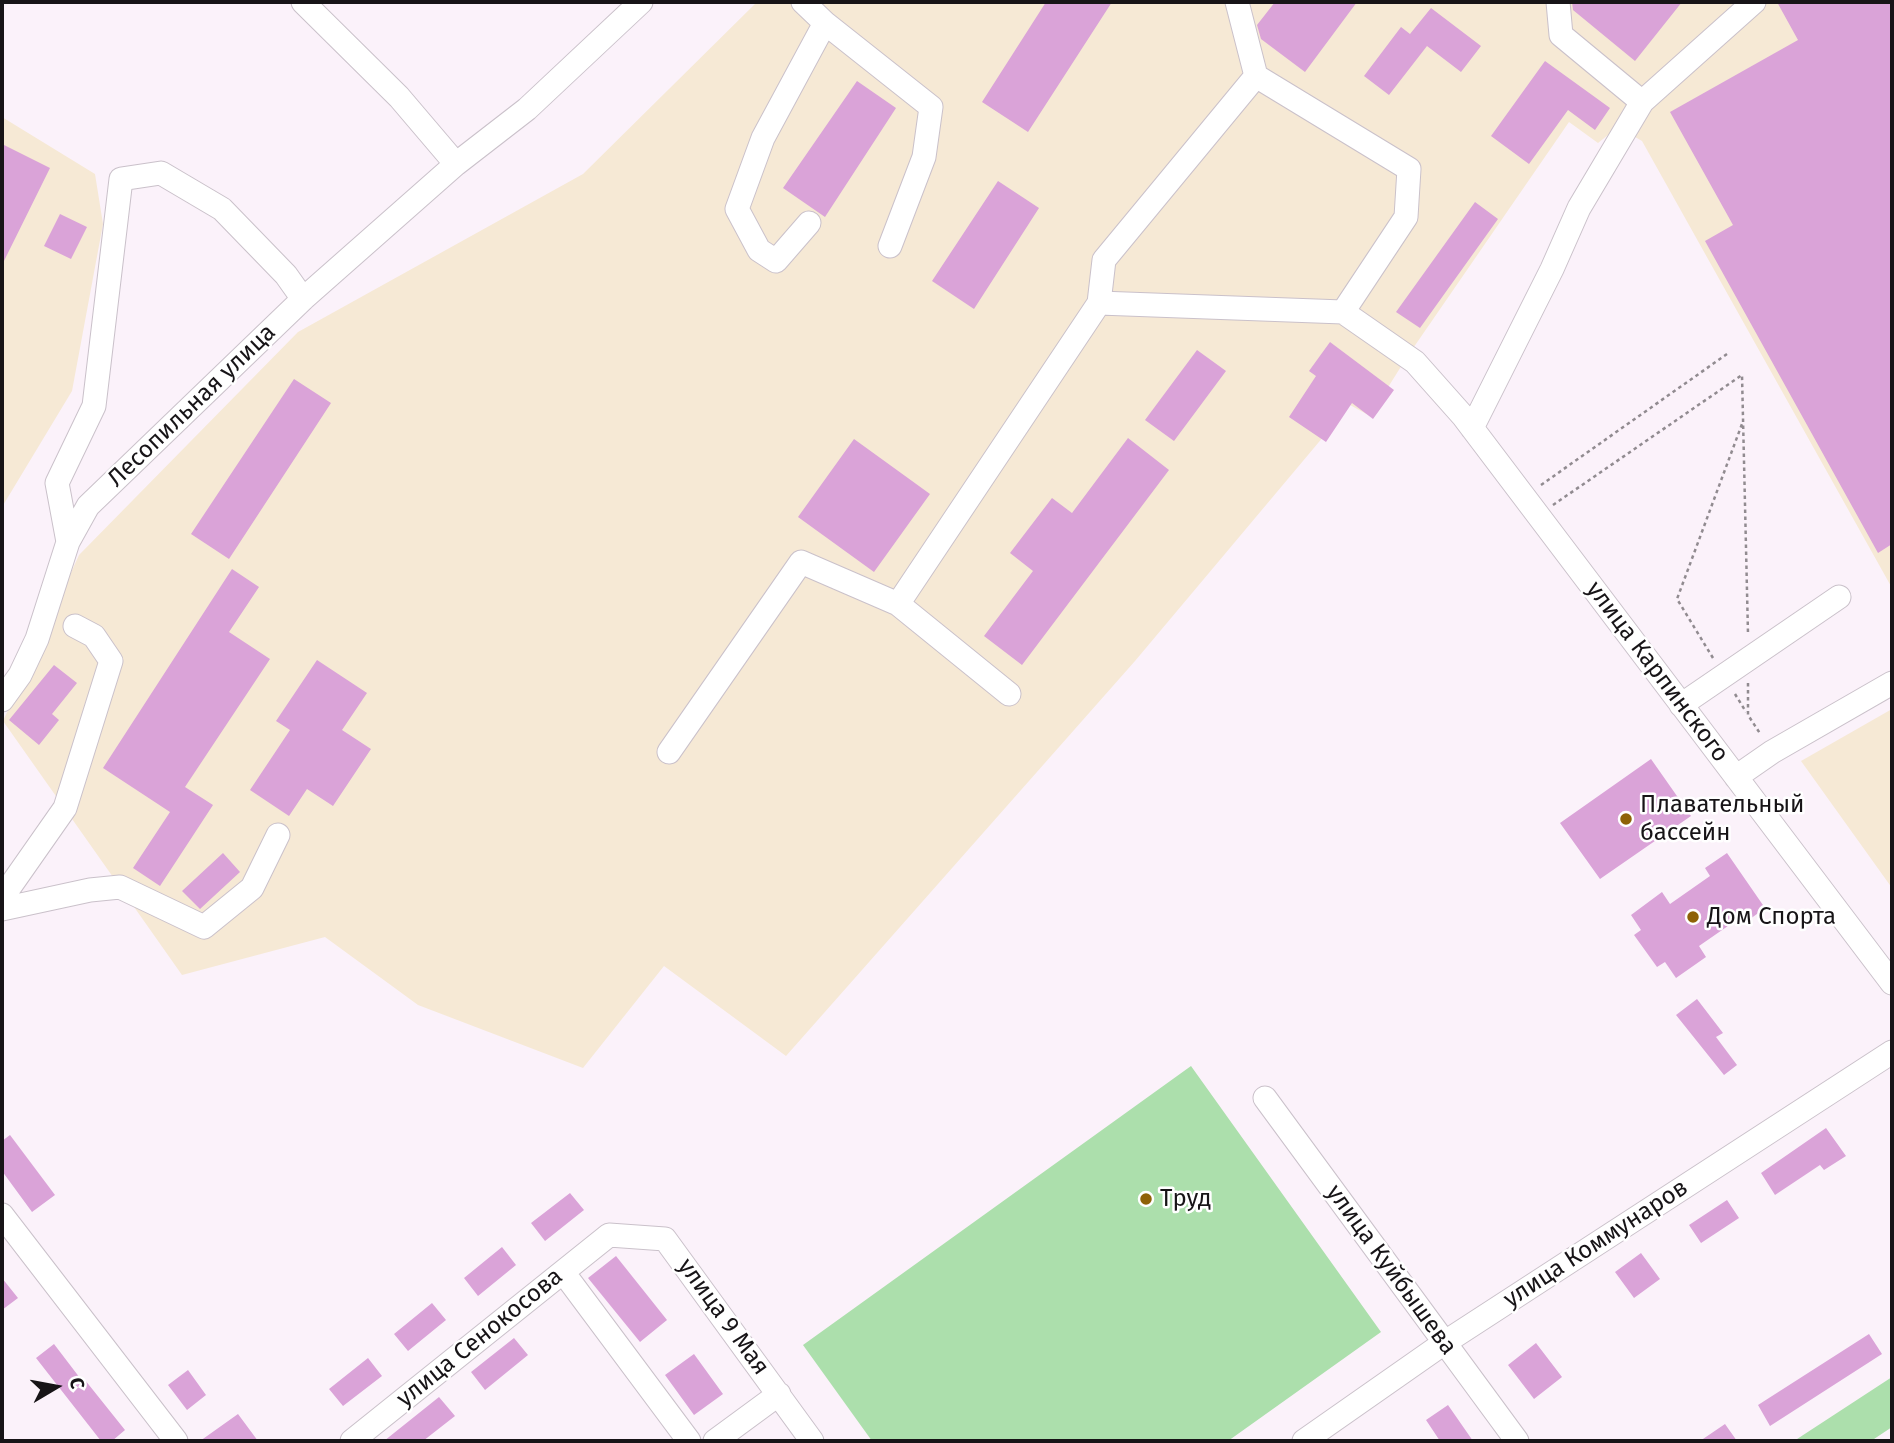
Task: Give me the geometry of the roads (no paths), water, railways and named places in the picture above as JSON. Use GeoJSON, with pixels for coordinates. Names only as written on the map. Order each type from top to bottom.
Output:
{"type":"FeatureCollection","features":[{"type":"Feature","properties":{"kind":"street"},"geometry":{"type":"LineString","coordinates":[[303,2],[399,97],[456,163]]}},
{"type":"Feature","properties":{"kind":"street","name":"Лесопильная улица"},"geometry":{"type":"LineString","coordinates":[[2,700],[20,675],[37,639],[68,542],[88,506],[303,299],[456,163],[527,109],[641,2]]}},
{"type":"Feature","properties":{"kind":"street"},"geometry":{"type":"LineString","coordinates":[[803,2],[825,23],[931,107],[924,157],[890,246]]}},
{"type":"Feature","properties":{"kind":"street"},"geometry":{"type":"LineString","coordinates":[[1099,303],[1343,312],[1406,217],[1409,169],[1256,76],[1237,2]]}},
{"type":"Feature","properties":{"kind":"street"},"geometry":{"type":"LineString","coordinates":[[1558,2],[1561,35],[1642,102]]}},
{"type":"Feature","properties":{"kind":"street"},"geometry":{"type":"LineString","coordinates":[[1472,428],[1552,269],[1579,208],[1642,102],[1754,2]]}},
{"type":"Feature","properties":{"kind":"street"},"geometry":{"type":"LineString","coordinates":[[809,223],[776,261],[759,250],[737,209],[763,138],[825,23]]}},
{"type":"Feature","properties":{"kind":"street"},"geometry":{"type":"LineString","coordinates":[[898,604],[1099,303],[1104,260],[1256,76]]}},
{"type":"Feature","properties":{"kind":"street"},"geometry":{"type":"LineString","coordinates":[[68,542],[57,483],[94,406],[121,179],[161,173],[222,209],[286,275],[303,299]]}},
{"type":"Feature","properties":{"kind":"street","name":"улица Карпинского"},"geometry":{"type":"LineString","coordinates":[[1343,312],[1415,362],[1472,428],[1736,778],[1889,971]]}},
{"type":"Feature","properties":{"kind":"street"},"geometry":{"type":"LineString","coordinates":[[669,752],[801,562],[898,604],[1009,694]]}},
{"type":"Feature","properties":{"kind":"street"},"geometry":{"type":"LineString","coordinates":[[1681,705],[1839,597]]}},
{"type":"Feature","properties":{"kind":"street"},"geometry":{"type":"LineString","coordinates":[[2,898],[65,808],[111,661],[94,636],[75,626]]}},
{"type":"Feature","properties":{"kind":"street"},"geometry":{"type":"LineString","coordinates":[[1736,778],[1772,752],[1892,683]]}},
{"type":"Feature","properties":{"kind":"street"},"geometry":{"type":"LineString","coordinates":[[2,909],[90,890],[120,887],[204,927],[252,888],[278,835]]}},
{"type":"Feature","properties":{"kind":"street","name":"улица Коммунаров"},"geometry":{"type":"LineString","coordinates":[[1304,1441],[1444,1343],[1892,1052]]}},
{"type":"Feature","properties":{"kind":"street","name":"улица Куйбышева"},"geometry":{"type":"LineString","coordinates":[[1265,1098],[1517,1441]]}},
{"type":"Feature","properties":{"kind":"street"},"geometry":{"type":"LineString","coordinates":[[2,1215],[176,1441]]}},
{"type":"Feature","properties":{"kind":"street","name":"улица Сенокосова"},"geometry":{"type":"LineString","coordinates":[[352,1441],[609,1235]]}},
{"type":"Feature","properties":{"kind":"street","name":"улица 9 Мая"},"geometry":{"type":"LineString","coordinates":[[609,1235],[665,1239],[812,1441]]}},
{"type":"Feature","properties":{"kind":"street"},"geometry":{"type":"LineString","coordinates":[[563,1272],[689,1441]]}},
{"type":"Feature","properties":{"kind":"street"},"geometry":{"type":"LineString","coordinates":[[715,1441],[779,1394]]}},
{"type":"Feature","properties":{"kind":"place","name":"Плавательный бассейн"},"geometry":{"type":"Point","coordinates":[1626,819]}},
{"type":"Feature","properties":{"kind":"place","name":"Дом Спорта"},"geometry":{"type":"Point","coordinates":[1693,917]}},
{"type":"Feature","properties":{"kind":"place","name":"Труд"},"geometry":{"type":"Point","coordinates":[1146,1199]}}]}
